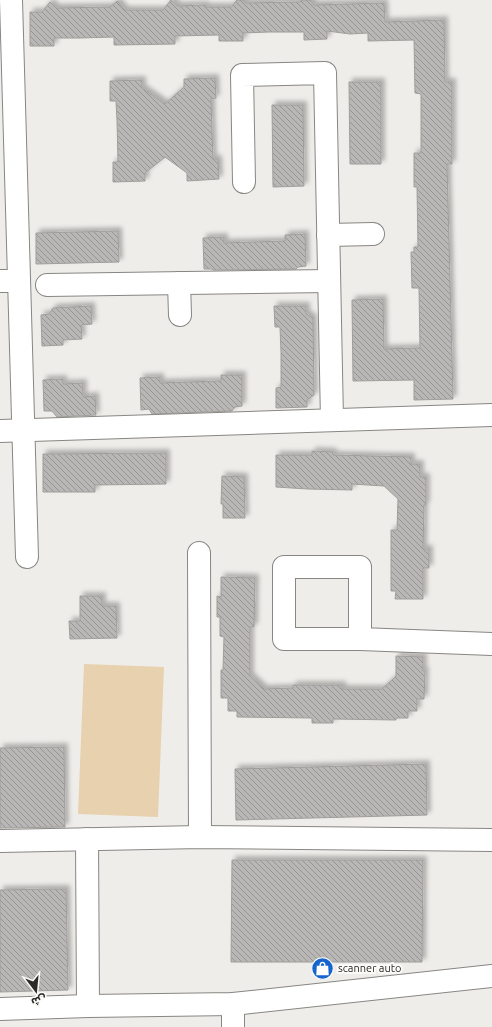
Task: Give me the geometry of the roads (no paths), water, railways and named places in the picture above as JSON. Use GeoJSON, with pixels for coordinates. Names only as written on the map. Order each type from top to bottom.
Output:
{"type":"FeatureCollection","features":[{"type":"Feature","properties":{"kind":"street"},"geometry":{"type":"LineString","coordinates":[[11,0],[9,281],[23,430],[27,557]]}},
{"type":"Feature","properties":{"kind":"street"},"geometry":{"type":"LineString","coordinates":[[244,182],[242,75],[325,73],[332,420]]}},
{"type":"Feature","properties":{"kind":"street"},"geometry":{"type":"LineString","coordinates":[[328,235],[373,234]]}},
{"type":"Feature","properties":{"kind":"street"},"geometry":{"type":"LineString","coordinates":[[47,285],[329,281]]}},
{"type":"Feature","properties":{"kind":"street"},"geometry":{"type":"LineString","coordinates":[[179,283],[180,315]]}},
{"type":"Feature","properties":{"kind":"street"},"geometry":{"type":"LineString","coordinates":[[0,431],[492,415]]}},
{"type":"Feature","properties":{"kind":"street"},"geometry":{"type":"LineString","coordinates":[[199,553],[200,837]]}},
{"type":"Feature","properties":{"kind":"street"},"geometry":{"type":"LineString","coordinates":[[360,639],[360,566],[284,567],[284,638],[492,644]]}},
{"type":"Feature","properties":{"kind":"street"},"geometry":{"type":"LineString","coordinates":[[0,841],[200,837],[492,840]]}},
{"type":"Feature","properties":{"kind":"street"},"geometry":{"type":"LineString","coordinates":[[86,839],[88,1006]]}},
{"type":"Feature","properties":{"kind":"street"},"geometry":{"type":"LineString","coordinates":[[0,1009],[233,1004],[492,976]]}},
{"type":"Feature","properties":{"kind":"street"},"geometry":{"type":"LineString","coordinates":[[233,1004],[233,1027]]}},
{"type":"Feature","properties":{"kind":"place","name":"scanner auto"},"geometry":{"type":"Point","coordinates":[322,968]}}]}
